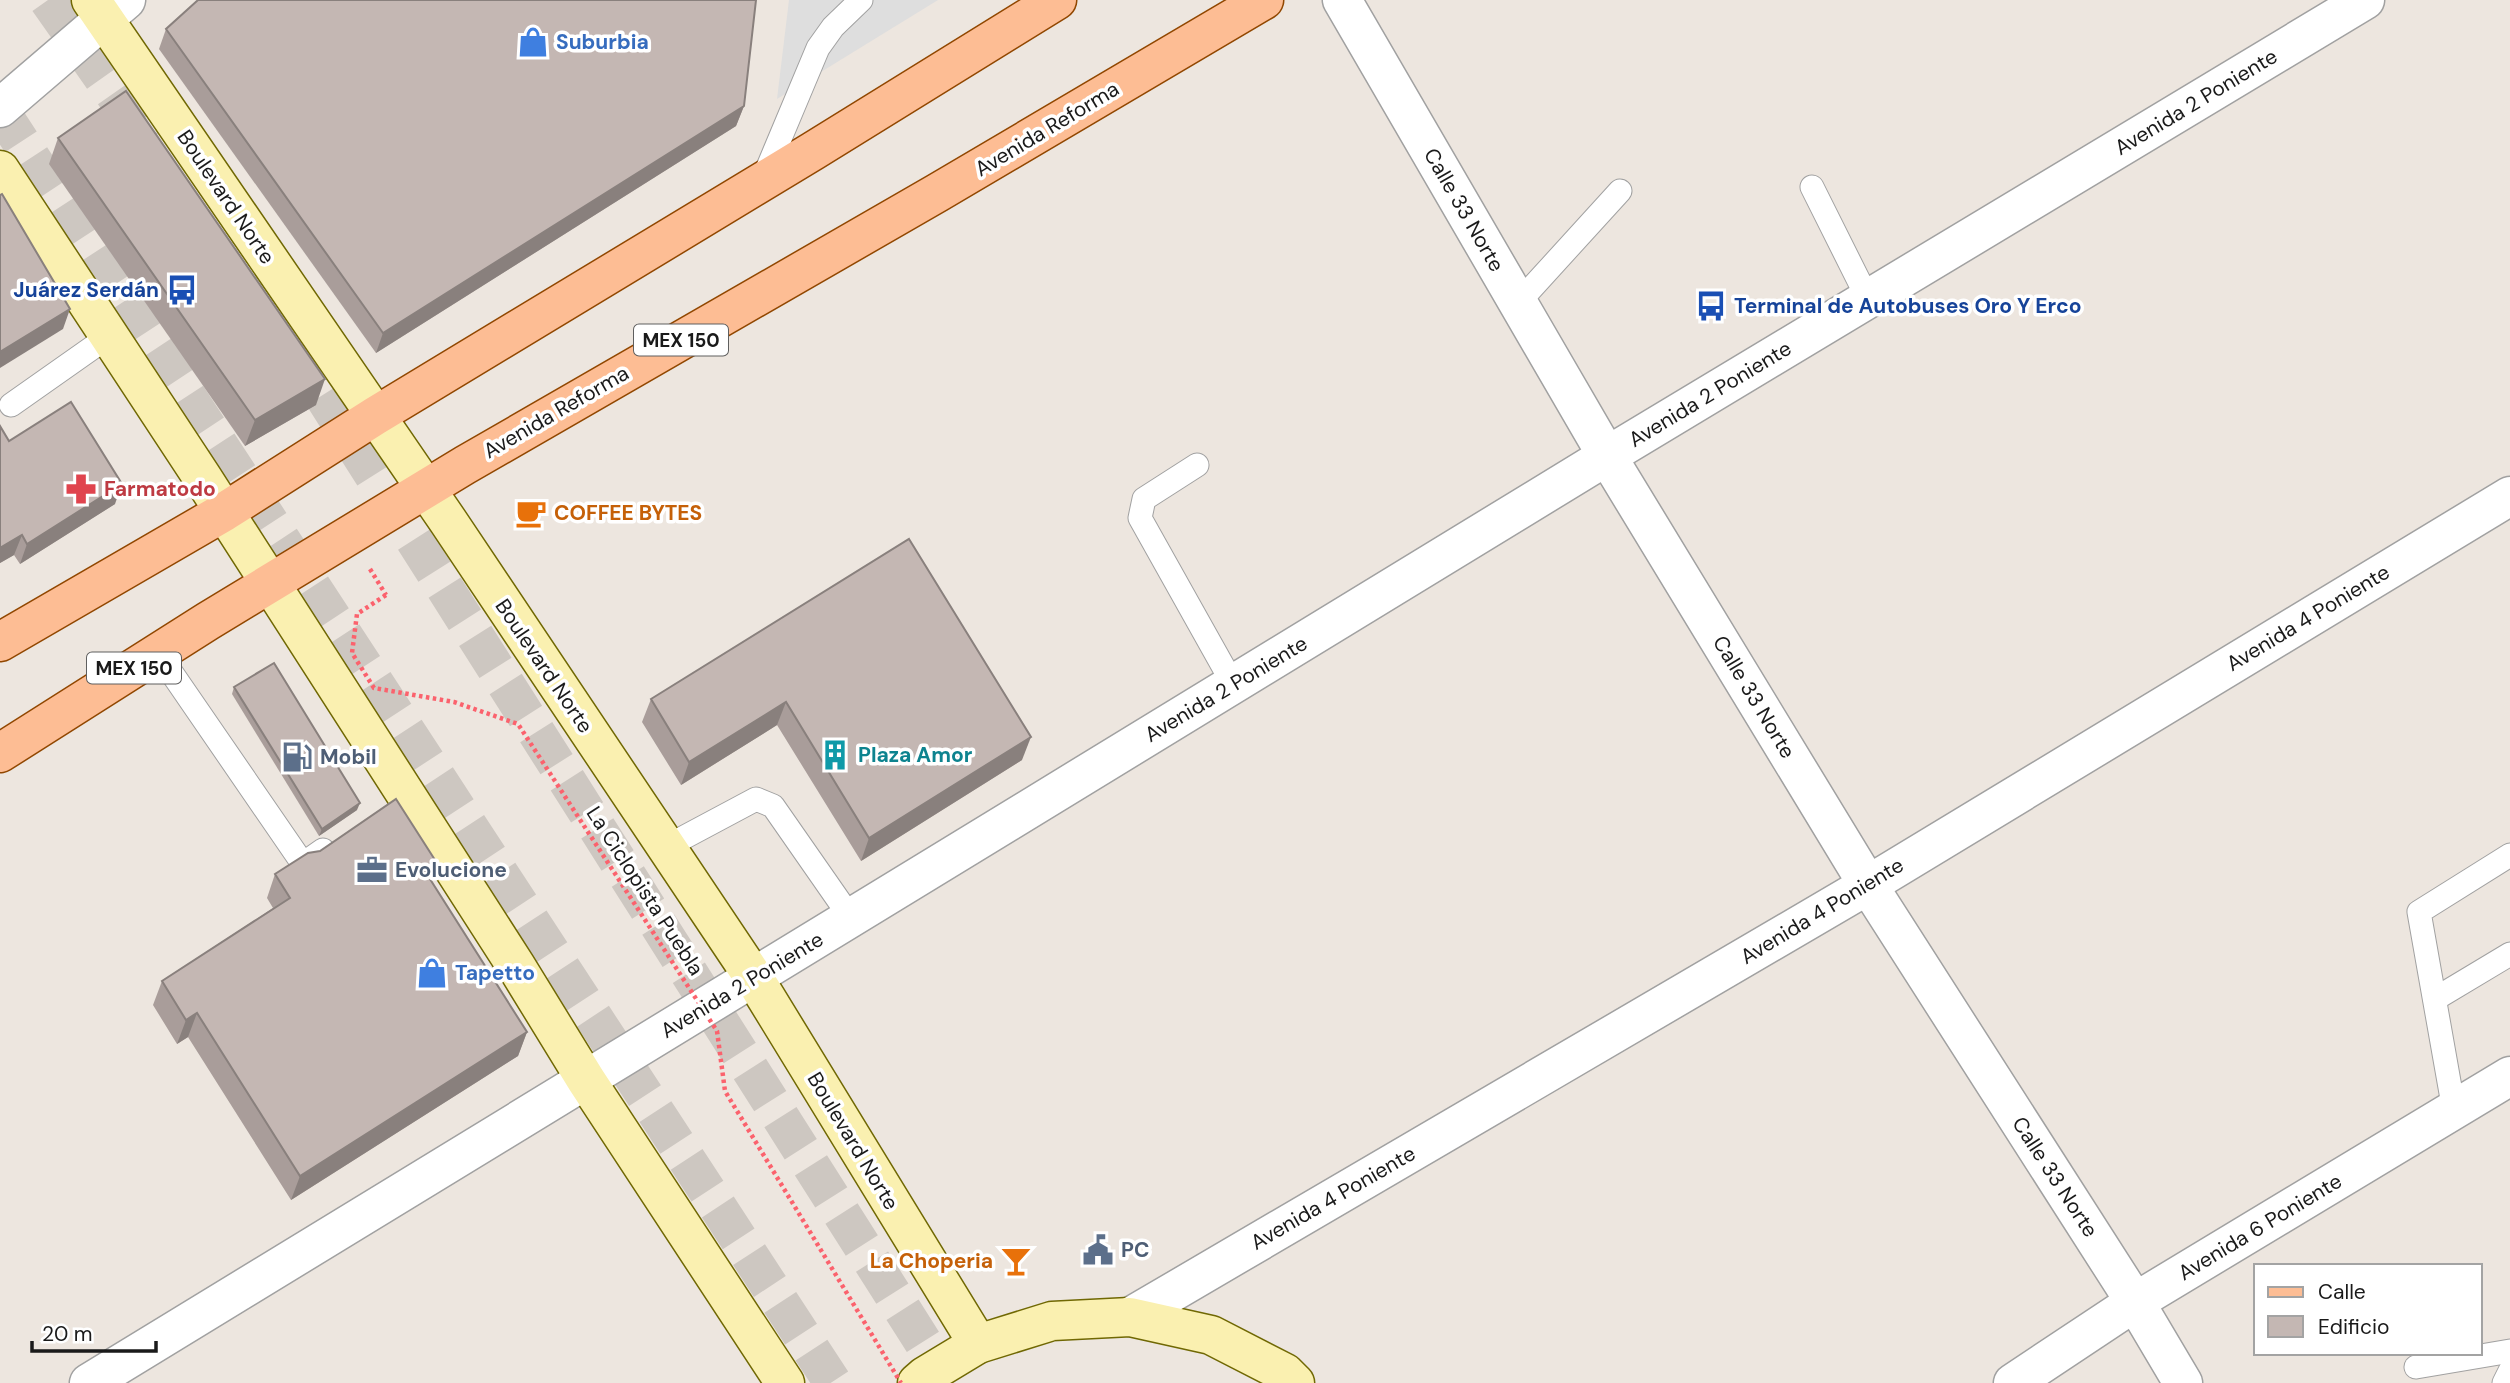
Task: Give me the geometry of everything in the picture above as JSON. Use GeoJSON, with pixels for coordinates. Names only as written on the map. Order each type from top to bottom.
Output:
{"type":"FeatureCollection","features":[{"type":"Feature","properties":{"kind":"main road"},"geometry":{"type":"LineString","coordinates":[[0,642],[224,512],[375,416],[1057,0]]}},
{"type":"Feature","properties":{"kind":"main road","name":"Avenida Reforma"},"geometry":{"type":"LineString","coordinates":[[0,752],[425,488],[961,179],[1264,0]]}},
{"type":"Feature","properties":{"kind":"main road","name":"Boulevard Norte"},"geometry":{"type":"LineString","coordinates":[[107,6],[375,416],[754,978],[978,1344]]}},
{"type":"Feature","properties":{"kind":"main road"},"geometry":{"type":"LineString","coordinates":[[0,170],[270,584],[393,801],[516,966],[586,1080],[786,1383]]}},
{"type":"Feature","properties":{"kind":"main road"},"geometry":{"type":"LineString","coordinates":[[916,1383],[978,1344],[1052,1321],[1130,1317],[1211,1335],[1284,1373],[1295,1383]]}},
{"type":"Feature","properties":{"kind":"street","name":"Calle 33 Norte"},"geometry":{"type":"LineString","coordinates":[[1342,0],[1607,456],[1868,885],[2135,1303],[2183,1383]]}},
{"type":"Feature","properties":{"kind":"street","name":"Avenida 2 Poniente"},"geometry":{"type":"LineString","coordinates":[[89,1383],[1607,456],[2365,0]]}},
{"type":"Feature","properties":{"kind":"street"},"geometry":{"type":"LineString","coordinates":[[0,108],[107,6]]}},
{"type":"Feature","properties":{"kind":"street","name":"Avenida 4 Poniente"},"geometry":{"type":"LineString","coordinates":[[1130,1317],[1868,885],[2510,496]]}},
{"type":"Feature","properties":{"kind":"street","name":"Avenida 6 Poniente"},"geometry":{"type":"LineString","coordinates":[[2012,1383],[2135,1303],[2510,1076]]}},
{"type":"Feature","properties":{"kind":"lane"},"geometry":{"type":"LineString","coordinates":[[761,182],[818,48],[833,27],[861,0]]}},
{"type":"Feature","properties":{"kind":"lane"},"geometry":{"type":"LineString","coordinates":[[1812,187],[1868,299]]}},
{"type":"Feature","properties":{"kind":"lane"},"geometry":{"type":"LineString","coordinates":[[1518,303],[1620,191]]}},
{"type":"Feature","properties":{"kind":"lane"},"geometry":{"type":"LineString","coordinates":[[11,405],[109,336]]}},
{"type":"Feature","properties":{"kind":"lane"},"geometry":{"type":"LineString","coordinates":[[1197,465],[1144,499],[1140,518],[1233,684]]}},
{"type":"Feature","properties":{"kind":"lane"},"geometry":{"type":"LineString","coordinates":[[158,653],[303,864],[337,840]]}},
{"type":"Feature","properties":{"kind":"lane"},"geometry":{"type":"LineString","coordinates":[[666,847],[757,799],[773,806],[851,918]]}},
{"type":"Feature","properties":{"kind":"lane"},"geometry":{"type":"LineString","coordinates":[[2454,1110],[2419,912],[2510,855]]}},
{"type":"Feature","properties":{"kind":"lane"},"geometry":{"type":"LineString","coordinates":[[2435,999],[2510,954]]}},
{"type":"Feature","properties":{"kind":"lane"},"geometry":{"type":"LineString","coordinates":[[2416,1367],[2510,1352]]}},
{"type":"Feature","properties":{"kind":"lane"},"geometry":{"type":"LineString","coordinates":[[2504,1383],[2510,1371]]}},
{"type":"Feature","properties":{"kind":"path","name":"La Ciclopista Puebla"},"geometry":{"type":"LineString","coordinates":[[369,568],[386,595],[357,614],[352,653],[374,688],[454,702],[517,724],[717,1031],[725,1091],[901,1383]]}},
{"type":"Feature","properties":{"kind":"shaded area"},"geometry":{"type":"Polygon","coordinates":[[[789,0],[938,0],[777,99],[789,0]]]}},
{"type":"Feature","properties":{"kind":"building"},"geometry":{"type":"Polygon","coordinates":[[[198,0],[756,0],[744,106],[383,333],[166,29],[198,0]]]}},
{"type":"Feature","properties":{"kind":"building"},"geometry":{"type":"Polygon","coordinates":[[[126,91],[325,379],[255,420],[58,138],[126,91]]]}},
{"type":"Feature","properties":{"kind":"building"},"geometry":{"type":"Polygon","coordinates":[[[2,194],[70,309],[0,352],[0,195],[2,194]]]}},
{"type":"Feature","properties":{"kind":"building"},"geometry":{"type":"Polygon","coordinates":[[[71,402],[122,484],[27,544],[22,535],[0,548],[0,426],[9,441],[71,402]]]}},
{"type":"Feature","properties":{"kind":"building"},"geometry":{"type":"Polygon","coordinates":[[[909,539],[1031,737],[869,838],[786,702],[689,762],[651,699],[909,539]]]}},
{"type":"Feature","properties":{"kind":"building","name":"Mobil"},"geometry":{"type":"Polygon","coordinates":[[[274,663],[360,803],[322,829],[234,687],[274,663]]]}},
{"type":"Feature","properties":{"kind":"building"},"geometry":{"type":"Polygon","coordinates":[[[396,799],[435,860],[423,868],[527,1032],[300,1176],[197,1013],[186,1020],[162,981],[290,898],[275,874],[308,853],[320,851],[396,799]]]}},
{"type":"Feature","properties":{"kind":"tunnel"},"geometry":{"type":"LineString","coordinates":[[48,0],[147,141]]}},
{"type":"Feature","properties":{"kind":"tunnel"},"geometry":{"type":"LineString","coordinates":[[0,110],[833,1383]]}},
{"type":"Feature","properties":{"kind":"tunnel"},"geometry":{"type":"LineString","coordinates":[[292,347],[949,1383]]}},
{"type":"Feature","properties":{"kind":"place","name":"Suburbia"},"geometry":{"type":"Point","coordinates":[533,42]}},
{"type":"Feature","properties":{"kind":"place","name":"Juárez Serdán"},"geometry":{"type":"Point","coordinates":[182,290]}},
{"type":"Feature","properties":{"kind":"place","name":"Terminal de Autobuses Oro Y Erco"},"geometry":{"type":"Point","coordinates":[1711,306]}},
{"type":"Feature","properties":{"kind":"place","name":"Farmatodo"},"geometry":{"type":"Point","coordinates":[81,489]}},
{"type":"Feature","properties":{"kind":"place","name":"COFFEE BYTES"},"geometry":{"type":"Point","coordinates":[531,513]}},
{"type":"Feature","properties":{"kind":"place","name":"Plaza Amor"},"geometry":{"type":"Point","coordinates":[835,755]}},
{"type":"Feature","properties":{"kind":"place","name":"Mobil"},"geometry":{"type":"Point","coordinates":[297,757]}},
{"type":"Feature","properties":{"kind":"place","name":"Evolucione"},"geometry":{"type":"Point","coordinates":[372,870]}},
{"type":"Feature","properties":{"kind":"place","name":"Tapetto"},"geometry":{"type":"Point","coordinates":[432,973]}},
{"type":"Feature","properties":{"kind":"place","name":"PC"},"geometry":{"type":"Point","coordinates":[1098,1250]}},
{"type":"Feature","properties":{"kind":"place","name":"La Choperia"},"geometry":{"type":"Point","coordinates":[1016,1261]}}]}
